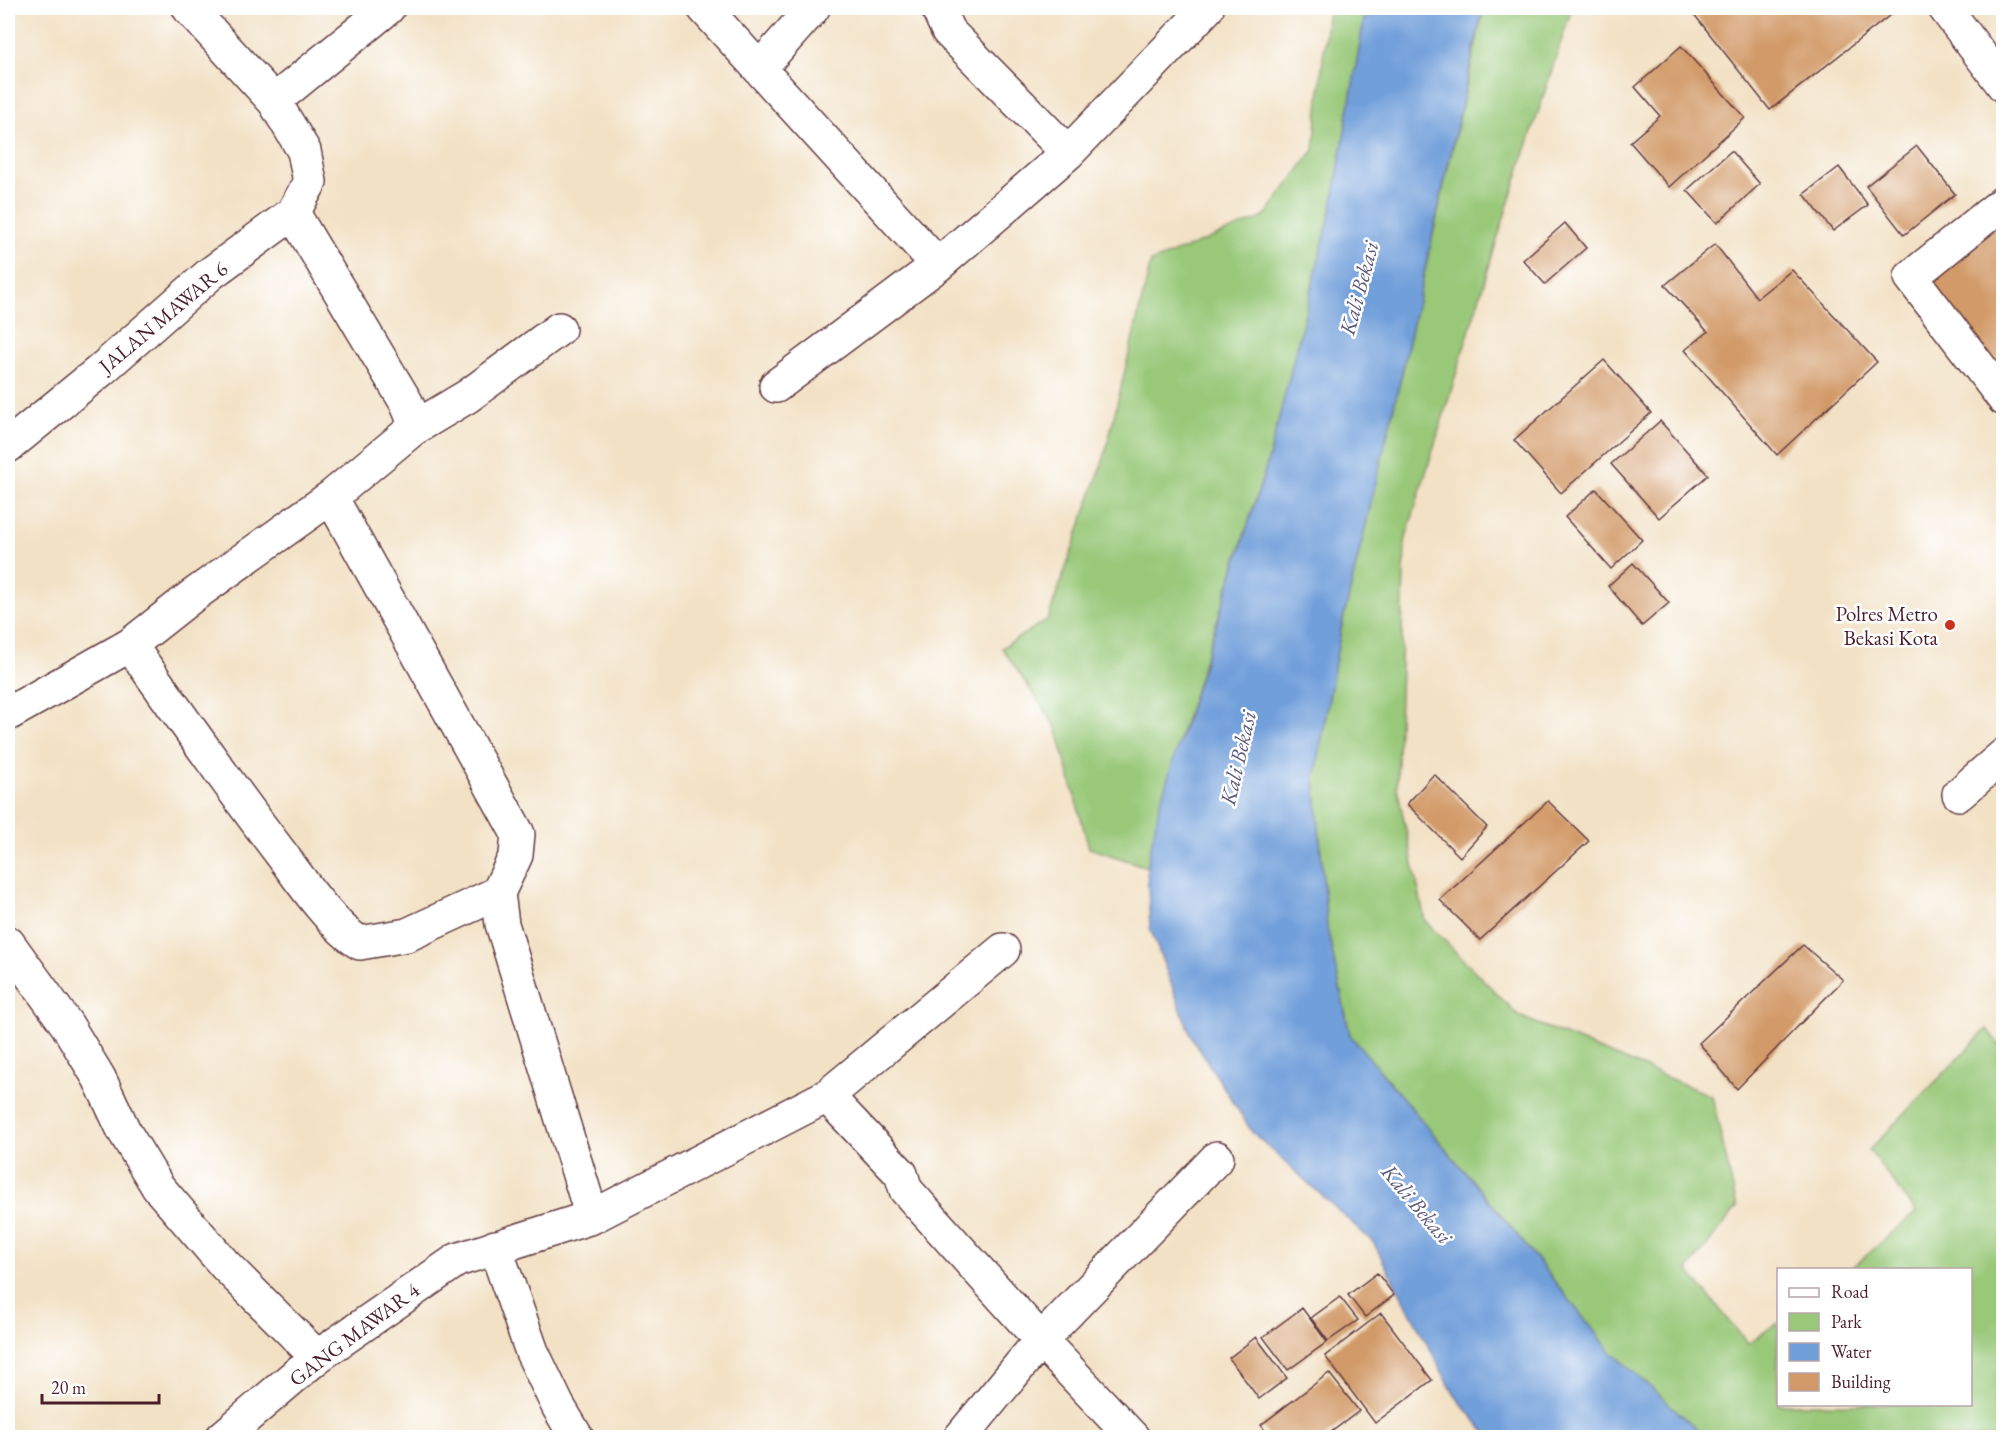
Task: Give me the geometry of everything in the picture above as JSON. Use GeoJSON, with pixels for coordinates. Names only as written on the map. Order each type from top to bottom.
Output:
{"type":"FeatureCollection","features":[{"type":"Feature","properties":{"kind":"street"},"geometry":{"type":"LineString","coordinates":[[189,8],[274,101],[388,8]]}},
{"type":"Feature","properties":{"kind":"street"},"geometry":{"type":"LineString","coordinates":[[704,8],[938,265]]}},
{"type":"Feature","properties":{"kind":"street"},"geometry":{"type":"LineString","coordinates":[[760,68],[813,8]]}},
{"type":"Feature","properties":{"kind":"street"},"geometry":{"type":"LineString","coordinates":[[776,386],[938,265],[1068,153],[1207,8]]}},
{"type":"Feature","properties":{"kind":"street"},"geometry":{"type":"LineString","coordinates":[[1945,8],[2004,86]]}},
{"type":"Feature","properties":{"kind":"street"},"geometry":{"type":"LineString","coordinates":[[938,9],[948,31],[1068,153]]}},
{"type":"Feature","properties":{"kind":"street","name":"JALAN MAWAR 6"},"geometry":{"type":"LineString","coordinates":[[8,446],[101,370],[210,274],[292,213],[310,182],[304,152],[274,101]]}},
{"type":"Feature","properties":{"kind":"street"},"geometry":{"type":"LineString","coordinates":[[2004,202],[1911,277],[2004,399]]}},
{"type":"Feature","properties":{"kind":"street"},"geometry":{"type":"LineString","coordinates":[[292,213],[406,402],[414,421],[413,429]]}},
{"type":"Feature","properties":{"kind":"street"},"geometry":{"type":"LineString","coordinates":[[8,714],[130,645],[191,597],[331,497],[413,429],[468,396],[559,330]]}},
{"type":"Feature","properties":{"kind":"street"},"geometry":{"type":"LineString","coordinates":[[331,497],[518,834],[516,855],[498,893],[502,924],[592,1217]]}},
{"type":"Feature","properties":{"kind":"street"},"geometry":{"type":"LineString","coordinates":[[130,645],[258,824],[307,888],[350,936],[360,943],[407,935],[498,893]]}},
{"type":"Feature","properties":{"kind":"street"},"geometry":{"type":"LineString","coordinates":[[1959,794],[2004,755]]}},
{"type":"Feature","properties":{"kind":"street"},"geometry":{"type":"LineString","coordinates":[[8,943],[67,1025],[99,1078],[124,1131],[158,1187],[225,1265],[317,1357]]}},
{"type":"Feature","properties":{"kind":"street","name":"GANG MAWAR 4"},"geometry":{"type":"LineString","coordinates":[[222,1437],[317,1357],[457,1260],[592,1217],[827,1096],[1003,950]]}},
{"type":"Feature","properties":{"kind":"street"},"geometry":{"type":"LineString","coordinates":[[827,1096],[901,1174],[906,1190],[1041,1340],[1133,1437]]}},
{"type":"Feature","properties":{"kind":"street"},"geometry":{"type":"LineString","coordinates":[[960,1437],[1041,1340],[1217,1158]]}},
{"type":"Feature","properties":{"kind":"street"},"geometry":{"type":"LineString","coordinates":[[495,1247],[532,1352],[558,1406],[577,1437]]}},
{"type":"Feature","properties":{"kind":"green space"},"geometry":{"type":"Polygon","coordinates":[[[1328,8],[1366,8],[1332,207],[1269,458],[1180,737],[1147,867],[1089,848],[1056,727],[1002,648],[1048,619],[1104,458],[1151,262],[1264,217],[1314,150],[1328,8]]]}},
{"type":"Feature","properties":{"kind":"green space"},"geometry":{"type":"Polygon","coordinates":[[[1484,8],[1572,8],[1506,211],[1405,541],[1397,787],[1425,921],[1519,1016],[1712,1096],[1737,1207],[1688,1270],[1748,1344],[1777,1323],[1777,1406],[1972,1406],[1972,1268],[1852,1268],[1916,1212],[1869,1150],[1987,1029],[2004,1052],[2003,1437],[1706,1437],[1611,1352],[1497,1210],[1350,1035],[1327,928],[1315,778],[1341,629],[1401,377],[1484,8]]]}},
{"type":"Feature","properties":{"kind":"water","name":"Kali Bekasi"},"geometry":{"type":"Polygon","coordinates":[[[1366,8],[1483,8],[1401,377],[1341,629],[1315,778],[1327,928],[1350,1035],[1497,1210],[1611,1352],[1706,1437],[1489,1437],[1454,1394],[1373,1242],[1252,1132],[1191,1036],[1150,928],[1147,867],[1159,806],[1269,458],[1332,207],[1366,8]]]}},
{"type":"Feature","properties":{"kind":"building"},"geometry":{"type":"Polygon","coordinates":[[[1689,8],[1899,8],[1770,110],[1689,8]]]}},
{"type":"Feature","properties":{"kind":"building"},"geometry":{"type":"Polygon","coordinates":[[[1681,46],[1745,118],[1669,187],[1630,142],[1660,116],[1635,87],[1681,46]]]}},
{"type":"Feature","properties":{"kind":"building"},"geometry":{"type":"Polygon","coordinates":[[[1917,146],[1955,194],[1904,235],[1866,186],[1917,146]]]}},
{"type":"Feature","properties":{"kind":"building"},"geometry":{"type":"Polygon","coordinates":[[[1731,151],[1760,184],[1717,223],[1687,190],[1731,151]]]}},
{"type":"Feature","properties":{"kind":"building"},"geometry":{"type":"Polygon","coordinates":[[[1839,167],[1868,205],[1833,231],[1804,194],[1839,167]]]}},
{"type":"Feature","properties":{"kind":"building"},"geometry":{"type":"Polygon","coordinates":[[[2004,219],[2004,385],[1924,278],[2004,219]]]}},
{"type":"Feature","properties":{"kind":"building"},"geometry":{"type":"Polygon","coordinates":[[[1565,223],[1586,248],[1545,284],[1523,260],[1565,223]]]}},
{"type":"Feature","properties":{"kind":"building"},"geometry":{"type":"Polygon","coordinates":[[[1715,244],[1757,298],[1792,270],[1877,362],[1777,455],[1685,350],[1708,332],[1665,285],[1715,244]]]}},
{"type":"Feature","properties":{"kind":"building"},"geometry":{"type":"Polygon","coordinates":[[[1604,360],[1651,413],[1561,493],[1514,440],[1604,360]]]}},
{"type":"Feature","properties":{"kind":"building"},"geometry":{"type":"Polygon","coordinates":[[[1660,421],[1708,475],[1659,518],[1611,464],[1660,421]]]}},
{"type":"Feature","properties":{"kind":"building"},"geometry":{"type":"Polygon","coordinates":[[[1596,489],[1642,540],[1611,569],[1565,517],[1596,489]]]}},
{"type":"Feature","properties":{"kind":"building"},"geometry":{"type":"Polygon","coordinates":[[[1633,563],[1669,603],[1642,626],[1608,586],[1633,563]]]}},
{"type":"Feature","properties":{"kind":"building"},"geometry":{"type":"Polygon","coordinates":[[[1434,774],[1487,827],[1460,857],[1407,804],[1434,774]]]}},
{"type":"Feature","properties":{"kind":"building"},"geometry":{"type":"Polygon","coordinates":[[[1548,801],[1589,841],[1480,940],[1440,900],[1548,801]]]}},
{"type":"Feature","properties":{"kind":"building"},"geometry":{"type":"Polygon","coordinates":[[[1803,945],[1843,980],[1737,1089],[1699,1043],[1803,945]]]}},
{"type":"Feature","properties":{"kind":"building"},"geometry":{"type":"Polygon","coordinates":[[[1377,1273],[1394,1295],[1365,1317],[1348,1295],[1377,1273]]]}},
{"type":"Feature","properties":{"kind":"building"},"geometry":{"type":"Polygon","coordinates":[[[1340,1297],[1358,1320],[1328,1341],[1311,1318],[1340,1297]]]}},
{"type":"Feature","properties":{"kind":"building"},"geometry":{"type":"Polygon","coordinates":[[[1302,1308],[1327,1342],[1288,1370],[1263,1337],[1302,1308]]]}},
{"type":"Feature","properties":{"kind":"building"},"geometry":{"type":"Polygon","coordinates":[[[1381,1313],[1432,1380],[1375,1423],[1325,1356],[1381,1313]]]}},
{"type":"Feature","properties":{"kind":"building"},"geometry":{"type":"Polygon","coordinates":[[[1256,1337],[1287,1378],[1259,1399],[1229,1358],[1256,1337]]]}},
{"type":"Feature","properties":{"kind":"building"},"geometry":{"type":"Polygon","coordinates":[[[1329,1373],[1359,1411],[1323,1438],[1270,1438],[1261,1425],[1329,1373]]]}},
{"type":"Feature","properties":{"kind":"place","name":"Polres Metro Bekasi Kota"},"geometry":{"type":"Point","coordinates":[1950,625]}}]}
